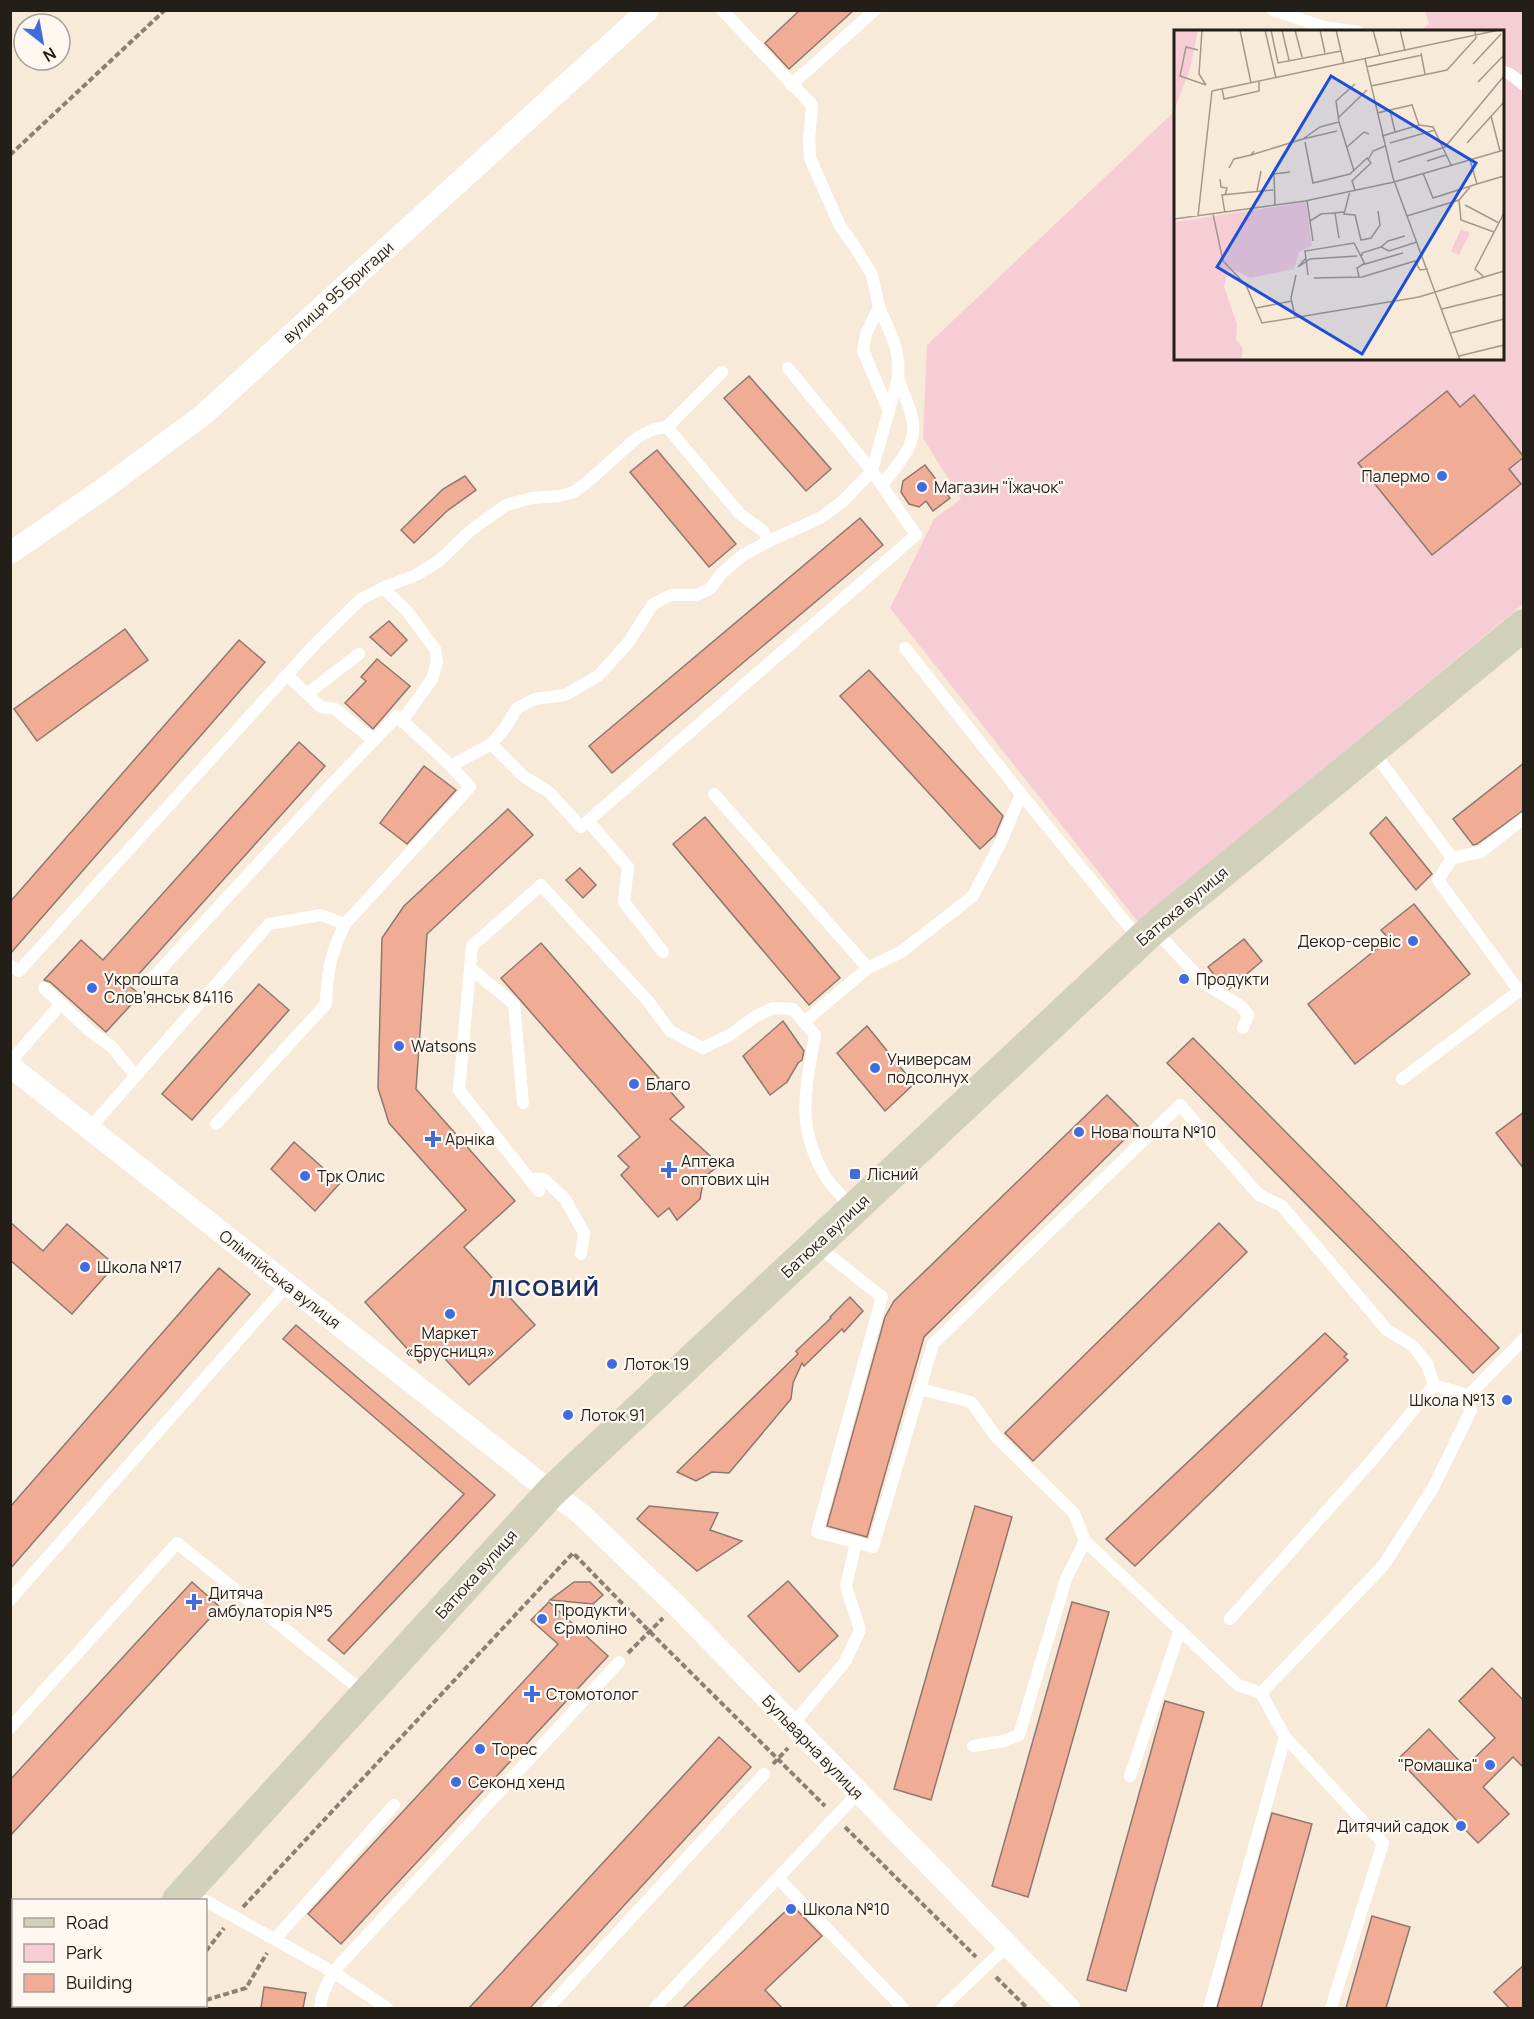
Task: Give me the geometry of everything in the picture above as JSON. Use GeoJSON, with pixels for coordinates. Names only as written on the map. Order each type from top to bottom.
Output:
{"type":"FeatureCollection","features":[{"type":"Feature","properties":{"kind":"street","name":"вулиця 95 Бригади"},"geometry":{"type":"LineString","coordinates":[[10,553],[99,492],[203,415],[648,10]]}},
{"type":"Feature","properties":{"kind":"street","name":"Батюка вулиця"},"geometry":{"type":"LineString","coordinates":[[194,1898],[366,1695],[550,1492],[1147,934],[1524,626]]}},
{"type":"Feature","properties":{"kind":"street","name":"Олімпійська вулиця"},"geometry":{"type":"LineString","coordinates":[[10,1066],[550,1492]]}},
{"type":"Feature","properties":{"kind":"street","name":"Бульварна вулиця"},"geometry":{"type":"LineString","coordinates":[[550,1492],[581,1514],[676,1605],[1069,2008]]}},
{"type":"Feature","properties":{"kind":"lane"},"geometry":{"type":"LineString","coordinates":[[451,766],[491,744],[505,728],[517,708],[535,699],[565,695],[598,676],[628,643],[653,604],[671,595],[696,595],[710,589],[722,573],[743,555],[822,517],[843,501],[872,471],[898,378],[900,362],[879,307],[872,275],[840,226],[810,158],[812,105],[722,10]]}},
{"type":"Feature","properties":{"kind":"lane"},"geometry":{"type":"LineString","coordinates":[[791,85],[875,10]]}},
{"type":"Feature","properties":{"kind":"lane"},"geometry":{"type":"LineString","coordinates":[[1273,10],[1324,27],[1345,30]]}},
{"type":"Feature","properties":{"kind":"lane"},"geometry":{"type":"LineString","coordinates":[[1504,71],[1524,85]]}},
{"type":"Feature","properties":{"kind":"lane"},"geometry":{"type":"LineString","coordinates":[[879,307],[866,334],[862,351],[889,411]]}},
{"type":"Feature","properties":{"kind":"lane"},"geometry":{"type":"LineString","coordinates":[[491,744],[523,776],[549,792],[581,827],[916,535],[872,471],[788,368]]}},
{"type":"Feature","properties":{"kind":"lane"},"geometry":{"type":"LineString","coordinates":[[10,966],[19,971],[287,675],[362,599],[416,575],[439,561],[470,531],[506,505],[532,498],[560,496],[574,492],[638,437],[654,429],[667,427],[722,372]]}},
{"type":"Feature","properties":{"kind":"lane"},"geometry":{"type":"LineString","coordinates":[[882,485],[909,446],[913,433],[912,419],[898,378]]}},
{"type":"Feature","properties":{"kind":"lane"},"geometry":{"type":"LineString","coordinates":[[667,427],[741,514],[763,531],[769,541]]}},
{"type":"Feature","properties":{"kind":"lane"},"geometry":{"type":"LineString","coordinates":[[383,588],[406,610],[435,650],[436,662],[432,679],[402,721]]}},
{"type":"Feature","properties":{"kind":"lane"},"geometry":{"type":"LineString","coordinates":[[905,648],[1021,794],[1147,934],[1205,984],[1241,1006],[1248,1016],[1243,1028]]}},
{"type":"Feature","properties":{"kind":"lane"},"geometry":{"type":"LineString","coordinates":[[307,694],[359,654]]}},
{"type":"Feature","properties":{"kind":"lane"},"geometry":{"type":"LineString","coordinates":[[287,675],[321,707],[335,709],[373,740]]}},
{"type":"Feature","properties":{"kind":"lane"},"geometry":{"type":"LineString","coordinates":[[149,982],[397,716],[451,766],[470,787],[345,924],[331,955],[326,984],[326,1004],[216,1124]]}},
{"type":"Feature","properties":{"kind":"lane"},"geometry":{"type":"LineString","coordinates":[[1371,749],[1452,858]]}},
{"type":"Feature","properties":{"kind":"lane"},"geometry":{"type":"LineString","coordinates":[[714,794],[868,968]]}},
{"type":"Feature","properties":{"kind":"lane"},"geometry":{"type":"LineString","coordinates":[[804,1022],[868,968],[901,952],[973,896],[1001,842],[1021,794]]}},
{"type":"Feature","properties":{"kind":"lane"},"geometry":{"type":"LineString","coordinates":[[1402,1079],[1519,991],[1438,880],[1452,858],[1481,852],[1524,818]]}},
{"type":"Feature","properties":{"kind":"lane"},"geometry":{"type":"LineString","coordinates":[[588,821],[628,867],[624,902],[663,952]]}},
{"type":"Feature","properties":{"kind":"lane"},"geometry":{"type":"LineString","coordinates":[[539,1191],[459,1090],[472,946],[541,885],[648,1001],[670,1031],[703,1048],[730,1035],[756,1016],[773,1008],[793,1009],[815,1035],[804,1100],[807,1137],[825,1177],[853,1209]]}},
{"type":"Feature","properties":{"kind":"lane"},"geometry":{"type":"LineString","coordinates":[[90,1128],[269,924],[321,915],[345,924]]}},
{"type":"Feature","properties":{"kind":"lane"},"geometry":{"type":"LineString","coordinates":[[470,968],[514,1004],[523,1103]]}},
{"type":"Feature","properties":{"kind":"lane"},"geometry":{"type":"LineString","coordinates":[[44,988],[92,1033],[111,1046],[135,1075]]}},
{"type":"Feature","properties":{"kind":"lane"},"geometry":{"type":"LineString","coordinates":[[10,1062],[61,1004]]}},
{"type":"Feature","properties":{"kind":"lane"},"geometry":{"type":"LineString","coordinates":[[815,1244],[882,1297],[817,1532],[873,1547],[933,1344],[1180,1105],[1259,1195],[1282,1206],[1387,1330],[1413,1346],[1427,1364],[1434,1385]]}},
{"type":"Feature","properties":{"kind":"lane"},"geometry":{"type":"LineString","coordinates":[[530,1179],[544,1179],[565,1199],[584,1233],[581,1254]]}},
{"type":"Feature","properties":{"kind":"lane"},"geometry":{"type":"LineString","coordinates":[[10,1600],[287,1285]]}},
{"type":"Feature","properties":{"kind":"lane"},"geometry":{"type":"LineString","coordinates":[[1465,1399],[1524,1339]]}},
{"type":"Feature","properties":{"kind":"lane"},"geometry":{"type":"LineString","coordinates":[[1261,1693],[1383,1566],[1438,1478],[1471,1410],[1461,1393],[1434,1385]]}},
{"type":"Feature","properties":{"kind":"lane"},"geometry":{"type":"LineString","coordinates":[[1230,1619],[1372,1460],[1434,1385]]}},
{"type":"Feature","properties":{"kind":"lane"},"geometry":{"type":"LineString","coordinates":[[920,1389],[971,1402],[997,1438],[1074,1513],[1085,1541],[1238,1685],[1261,1693],[1285,1737],[1383,1843],[1331,2008]]}},
{"type":"Feature","properties":{"kind":"lane"},"geometry":{"type":"LineString","coordinates":[[974,1746],[1004,1741],[1019,1734],[1066,1579],[1085,1541]]}},
{"type":"Feature","properties":{"kind":"lane"},"geometry":{"type":"LineString","coordinates":[[796,1730],[845,1662],[860,1630],[846,1586],[856,1542]]}},
{"type":"Feature","properties":{"kind":"lane"},"geometry":{"type":"LineString","coordinates":[[10,1728],[177,1543],[366,1695]]}},
{"type":"Feature","properties":{"kind":"lane"},"geometry":{"type":"LineString","coordinates":[[1130,1776],[1180,1630]]}},
{"type":"Feature","properties":{"kind":"lane"},"geometry":{"type":"LineString","coordinates":[[320,2008],[322,1996],[333,1972],[620,1662]]}},
{"type":"Feature","properties":{"kind":"lane"},"geometry":{"type":"LineString","coordinates":[[1209,2008],[1285,1737]]}},
{"type":"Feature","properties":{"kind":"lane"},"geometry":{"type":"LineString","coordinates":[[548,2008],[764,1773]]}},
{"type":"Feature","properties":{"kind":"lane"},"geometry":{"type":"LineString","coordinates":[[655,2008],[858,1793]]}},
{"type":"Feature","properties":{"kind":"lane"},"geometry":{"type":"LineString","coordinates":[[275,1939],[394,1805]]}},
{"type":"Feature","properties":{"kind":"lane"},"geometry":{"type":"LineString","coordinates":[[778,1878],[903,2008]]}},
{"type":"Feature","properties":{"kind":"lane"},"geometry":{"type":"LineString","coordinates":[[207,1904],[234,1916],[333,1972],[387,2008]]}},
{"type":"Feature","properties":{"kind":"lane"},"geometry":{"type":"LineString","coordinates":[[942,2008],[1008,1946]]}},
{"type":"Feature","properties":{"kind":"path"},"geometry":{"type":"LineString","coordinates":[[10,155],[165,10]]}},
{"type":"Feature","properties":{"kind":"path"},"geometry":{"type":"LineString","coordinates":[[207,1949],[234,1916],[573,1553],[1027,2008]]}},
{"type":"Feature","properties":{"kind":"path"},"geometry":{"type":"LineString","coordinates":[[620,1662],[676,1605]]}},
{"type":"Feature","properties":{"kind":"path"},"geometry":{"type":"LineString","coordinates":[[764,1773],[778,1759],[796,1730]]}},
{"type":"Feature","properties":{"kind":"path"},"geometry":{"type":"LineString","coordinates":[[207,2000],[246,1988],[275,1939]]}},
{"type":"Feature","properties":{"kind":"green space"},"geometry":{"type":"Polygon","coordinates":[[[1425,11],[1523,11],[1523,604],[1138,922],[890,608],[934,519],[961,499],[923,438],[927,345],[1174,112],[1174,360],[1504,360],[1504,30],[1421,30],[1429,24],[1425,11]]]}},
{"type":"Feature","properties":{"kind":"building"},"geometry":{"type":"Polygon","coordinates":[[[800,10],[854,10],[789,69],[765,43],[800,10]]]}},
{"type":"Feature","properties":{"kind":"building"},"geometry":{"type":"Polygon","coordinates":[[[749,376],[831,469],[806,491],[724,398],[749,376]]]}},
{"type":"Feature","properties":{"kind":"building","name":"Палермо"},"geometry":{"type":"Polygon","coordinates":[[[1447,391],[1460,407],[1474,395],[1524,457],[1509,469],[1521,484],[1432,555],[1358,463],[1447,391]]]}},
{"type":"Feature","properties":{"kind":"building"},"geometry":{"type":"Polygon","coordinates":[[[657,450],[736,544],[709,567],[630,472],[657,450]]]}},
{"type":"Feature","properties":{"kind":"building","name":"Магазин \"Їжачок\""},"geometry":{"type":"Polygon","coordinates":[[[925,465],[950,498],[933,511],[926,501],[919,507],[909,504],[901,492],[903,481],[925,465]]]}},
{"type":"Feature","properties":{"kind":"building"},"geometry":{"type":"Polygon","coordinates":[[[465,476],[476,490],[447,511],[414,543],[401,530],[443,489],[465,476]]]}},
{"type":"Feature","properties":{"kind":"building"},"geometry":{"type":"Polygon","coordinates":[[[860,518],[883,545],[612,773],[589,746],[860,518]]]}},
{"type":"Feature","properties":{"kind":"building"},"geometry":{"type":"Polygon","coordinates":[[[389,621],[407,640],[391,656],[370,637],[389,621]]]}},
{"type":"Feature","properties":{"kind":"building"},"geometry":{"type":"Polygon","coordinates":[[[125,629],[148,660],[37,741],[14,709],[125,629]]]}},
{"type":"Feature","properties":{"kind":"building"},"geometry":{"type":"Polygon","coordinates":[[[239,640],[265,662],[10,954],[10,902],[239,640]]]}},
{"type":"Feature","properties":{"kind":"building"},"geometry":{"type":"Polygon","coordinates":[[[377,659],[410,686],[373,729],[345,703],[366,681],[361,677],[377,659]]]}},
{"type":"Feature","properties":{"kind":"building"},"geometry":{"type":"Polygon","coordinates":[[[869,670],[1003,816],[995,835],[980,849],[840,696],[869,670]]]}},
{"type":"Feature","properties":{"kind":"building"},"geometry":{"type":"Polygon","coordinates":[[[299,742],[325,766],[129,985],[140,995],[106,1032],[50,982],[44,980],[81,940],[103,960],[299,742]]]}},
{"type":"Feature","properties":{"kind":"building"},"geometry":{"type":"Polygon","coordinates":[[[1524,763],[1524,810],[1473,845],[1453,819],[1524,763]]]}},
{"type":"Feature","properties":{"kind":"building"},"geometry":{"type":"Polygon","coordinates":[[[424,766],[456,790],[407,844],[380,823],[424,766]]]}},
{"type":"Feature","properties":{"kind":"building"},"geometry":{"type":"Polygon","coordinates":[[[508,809],[533,835],[427,934],[416,1089],[515,1201],[464,1247],[535,1325],[469,1385],[436,1349],[420,1363],[365,1302],[466,1210],[389,1123],[378,1088],[382,938],[404,906],[508,809]]]}},
{"type":"Feature","properties":{"kind":"building"},"geometry":{"type":"Polygon","coordinates":[[[705,817],[840,978],[809,1005],[673,844],[705,817]]]}},
{"type":"Feature","properties":{"kind":"building"},"geometry":{"type":"Polygon","coordinates":[[[1386,817],[1432,874],[1416,890],[1370,833],[1386,817]]]}},
{"type":"Feature","properties":{"kind":"building"},"geometry":{"type":"Polygon","coordinates":[[[580,868],[596,885],[583,898],[566,880],[580,868]]]}},
{"type":"Feature","properties":{"kind":"building"},"geometry":{"type":"Polygon","coordinates":[[[1414,904],[1470,974],[1355,1064],[1308,1004],[1389,939],[1381,930],[1414,904]]]}},
{"type":"Feature","properties":{"kind":"building"},"geometry":{"type":"Polygon","coordinates":[[[1244,939],[1262,961],[1229,989],[1222,985],[1208,967],[1244,939]]]}},
{"type":"Feature","properties":{"kind":"building"},"geometry":{"type":"Polygon","coordinates":[[[541,943],[684,1107],[670,1119],[720,1165],[704,1177],[700,1199],[677,1220],[669,1208],[658,1217],[621,1175],[629,1167],[618,1156],[640,1137],[501,978],[541,943]]]}},
{"type":"Feature","properties":{"kind":"building"},"geometry":{"type":"Polygon","coordinates":[[[259,984],[289,1010],[192,1120],[162,1094],[259,984]]]}},
{"type":"Feature","properties":{"kind":"building"},"geometry":{"type":"Polygon","coordinates":[[[783,1021],[804,1051],[802,1060],[787,1082],[770,1095],[743,1056],[783,1021]]]}},
{"type":"Feature","properties":{"kind":"building","name":"Универсам подсолнух"},"geometry":{"type":"Polygon","coordinates":[[[867,1026],[914,1084],[885,1111],[837,1053],[867,1026]]]}},
{"type":"Feature","properties":{"kind":"building"},"geometry":{"type":"Polygon","coordinates":[[[1193,1038],[1499,1348],[1473,1373],[1167,1063],[1193,1038]]]}},
{"type":"Feature","properties":{"kind":"building"},"geometry":{"type":"Polygon","coordinates":[[[1107,1095],[1138,1126],[924,1337],[867,1537],[827,1526],[885,1317],[894,1301],[1107,1095]]]}},
{"type":"Feature","properties":{"kind":"building"},"geometry":{"type":"Polygon","coordinates":[[[1524,1112],[1524,1169],[1496,1133],[1524,1112]]]}},
{"type":"Feature","properties":{"kind":"building","name":"Трк Олис"},"geometry":{"type":"Polygon","coordinates":[[[294,1142],[340,1183],[315,1211],[271,1169],[294,1142]]]}},
{"type":"Feature","properties":{"kind":"building"},"geometry":{"type":"Polygon","coordinates":[[[10,1222],[43,1251],[67,1224],[115,1265],[72,1314],[10,1260],[10,1222]]]}},
{"type":"Feature","properties":{"kind":"building"},"geometry":{"type":"Polygon","coordinates":[[[1219,1223],[1247,1252],[1033,1461],[1005,1433],[1219,1223]]]}},
{"type":"Feature","properties":{"kind":"building"},"geometry":{"type":"Polygon","coordinates":[[[219,1268],[250,1294],[10,1569],[10,1507],[219,1268]]]}},
{"type":"Feature","properties":{"kind":"building"},"geometry":{"type":"Polygon","coordinates":[[[850,1297],[863,1311],[844,1332],[842,1329],[804,1366],[802,1363],[793,1383],[791,1399],[729,1473],[712,1472],[696,1481],[677,1472],[798,1354],[796,1351],[850,1297]]]}},
{"type":"Feature","properties":{"kind":"building"},"geometry":{"type":"Polygon","coordinates":[[[296,1325],[495,1495],[344,1654],[328,1640],[464,1494],[283,1339],[296,1325]]]}},
{"type":"Feature","properties":{"kind":"building"},"geometry":{"type":"Polygon","coordinates":[[[1325,1333],[1347,1354],[1344,1357],[1348,1360],[1135,1566],[1106,1539],[1325,1333]]]}},
{"type":"Feature","properties":{"kind":"building"},"geometry":{"type":"Polygon","coordinates":[[[649,1506],[718,1513],[710,1530],[742,1541],[697,1571],[637,1519],[649,1506]]]}},
{"type":"Feature","properties":{"kind":"building"},"geometry":{"type":"Polygon","coordinates":[[[975,1506],[1012,1517],[931,1800],[894,1789],[975,1506]]]}},
{"type":"Feature","properties":{"kind":"building"},"geometry":{"type":"Polygon","coordinates":[[[788,1581],[838,1636],[799,1672],[748,1616],[788,1581]]]}},
{"type":"Feature","properties":{"kind":"building"},"geometry":{"type":"Polygon","coordinates":[[[192,1582],[220,1607],[10,1836],[10,1780],[192,1582]]]}},
{"type":"Feature","properties":{"kind":"building"},"geometry":{"type":"Polygon","coordinates":[[[574,1582],[590,1582],[603,1595],[593,1604],[550,1600],[574,1582]]]}},
{"type":"Feature","properties":{"kind":"building"},"geometry":{"type":"Polygon","coordinates":[[[549,1602],[608,1656],[341,1944],[308,1914],[558,1644],[531,1620],[549,1602]]]}},
{"type":"Feature","properties":{"kind":"building"},"geometry":{"type":"Polygon","coordinates":[[[1072,1602],[1109,1612],[1028,1897],[992,1886],[1072,1602]]]}},
{"type":"Feature","properties":{"kind":"building"},"geometry":{"type":"Polygon","coordinates":[[[1492,1668],[1524,1701],[1524,1768],[1513,1757],[1483,1787],[1509,1814],[1478,1843],[1398,1759],[1429,1729],[1465,1767],[1495,1738],[1459,1701],[1492,1668]]]}},
{"type":"Feature","properties":{"kind":"building"},"geometry":{"type":"Polygon","coordinates":[[[1165,1701],[1204,1712],[1126,1991],[1087,1980],[1165,1701]]]}},
{"type":"Feature","properties":{"kind":"building"},"geometry":{"type":"Polygon","coordinates":[[[719,1737],[751,1767],[530,2008],[469,2008],[719,1737]]]}},
{"type":"Feature","properties":{"kind":"building"},"geometry":{"type":"Polygon","coordinates":[[[1272,1813],[1312,1824],[1261,2008],[1217,2008],[1272,1813]]]}},
{"type":"Feature","properties":{"kind":"building"},"geometry":{"type":"Polygon","coordinates":[[[792,1905],[822,1936],[765,1990],[782,2008],[683,2008],[792,1905]]]}},
{"type":"Feature","properties":{"kind":"building"},"geometry":{"type":"Polygon","coordinates":[[[1372,1916],[1410,1927],[1386,2008],[1346,2008],[1372,1916]]]}},
{"type":"Feature","properties":{"kind":"building"},"geometry":{"type":"Polygon","coordinates":[[[1524,1965],[1524,2008],[1509,2008],[1494,1992],[1524,1965]]]}},
{"type":"Feature","properties":{"kind":"building"},"geometry":{"type":"Polygon","coordinates":[[[264,1987],[306,1993],[303,2008],[261,2008],[264,1987]]]}},
{"type":"Feature","properties":{"kind":"place","name":"Палермо"},"geometry":{"type":"Point","coordinates":[1442,476]}},
{"type":"Feature","properties":{"kind":"place","name":"Магазин \"Їжачок\""},"geometry":{"type":"Point","coordinates":[922,487]}},
{"type":"Feature","properties":{"kind":"place","name":"Декор-сервіс"},"geometry":{"type":"Point","coordinates":[1413,941]}},
{"type":"Feature","properties":{"kind":"place","name":"Продукти"},"geometry":{"type":"Point","coordinates":[1184,979]}},
{"type":"Feature","properties":{"kind":"place","name":"Укрпошта Слов’янськ 84116"},"geometry":{"type":"Point","coordinates":[92,988]}},
{"type":"Feature","properties":{"kind":"place","name":"Watsons"},"geometry":{"type":"Point","coordinates":[399,1046]}},
{"type":"Feature","properties":{"kind":"place","name":"Универсам подсолнух"},"geometry":{"type":"Point","coordinates":[875,1068]}},
{"type":"Feature","properties":{"kind":"place","name":"Благо"},"geometry":{"type":"Point","coordinates":[634,1084]}},
{"type":"Feature","properties":{"kind":"place","name":"Нова пошта №10"},"geometry":{"type":"Point","coordinates":[1079,1132]}},
{"type":"Feature","properties":{"kind":"place","name":"Арніка"},"geometry":{"type":"Point","coordinates":[433,1139]}},
{"type":"Feature","properties":{"kind":"place","name":"Аптека оптових цін"},"geometry":{"type":"Point","coordinates":[669,1170]}},
{"type":"Feature","properties":{"kind":"place","name":"Лісний"},"geometry":{"type":"Point","coordinates":[855,1174]}},
{"type":"Feature","properties":{"kind":"place","name":"Трк Олис"},"geometry":{"type":"Point","coordinates":[305,1176]}},
{"type":"Feature","properties":{"kind":"place","name":"Школа №17"},"geometry":{"type":"Point","coordinates":[85,1267]}},
{"type":"Feature","properties":{"kind":"place","name":"Маркет «Брусниця»"},"geometry":{"type":"Point","coordinates":[450,1314]}},
{"type":"Feature","properties":{"kind":"place","name":"Лоток 19"},"geometry":{"type":"Point","coordinates":[612,1364]}},
{"type":"Feature","properties":{"kind":"place","name":"Школа №13"},"geometry":{"type":"Point","coordinates":[1507,1400]}},
{"type":"Feature","properties":{"kind":"place","name":"Лоток 91"},"geometry":{"type":"Point","coordinates":[568,1415]}},
{"type":"Feature","properties":{"kind":"place","name":"Дитяча амбулаторія №5"},"geometry":{"type":"Point","coordinates":[194,1602]}},
{"type":"Feature","properties":{"kind":"place","name":"Продукти Єрмоліно"},"geometry":{"type":"Point","coordinates":[542,1619]}},
{"type":"Feature","properties":{"kind":"place","name":"Стомотолог"},"geometry":{"type":"Point","coordinates":[532,1694]}},
{"type":"Feature","properties":{"kind":"place","name":"Торес"},"geometry":{"type":"Point","coordinates":[480,1749]}},
{"type":"Feature","properties":{"kind":"place","name":"\"Ромашка\""},"geometry":{"type":"Point","coordinates":[1490,1765]}},
{"type":"Feature","properties":{"kind":"place","name":"Секонд хенд"},"geometry":{"type":"Point","coordinates":[456,1782]}},
{"type":"Feature","properties":{"kind":"place","name":"Дитячий садок"},"geometry":{"type":"Point","coordinates":[1461,1826]}},
{"type":"Feature","properties":{"kind":"place","name":"Школа №10"},"geometry":{"type":"Point","coordinates":[791,1909]}},
{"type":"Feature","properties":{"kind":"district","name":"ЛІСОВИЙ"},"geometry":{"type":"Point","coordinates":[545,1288]}}]}
